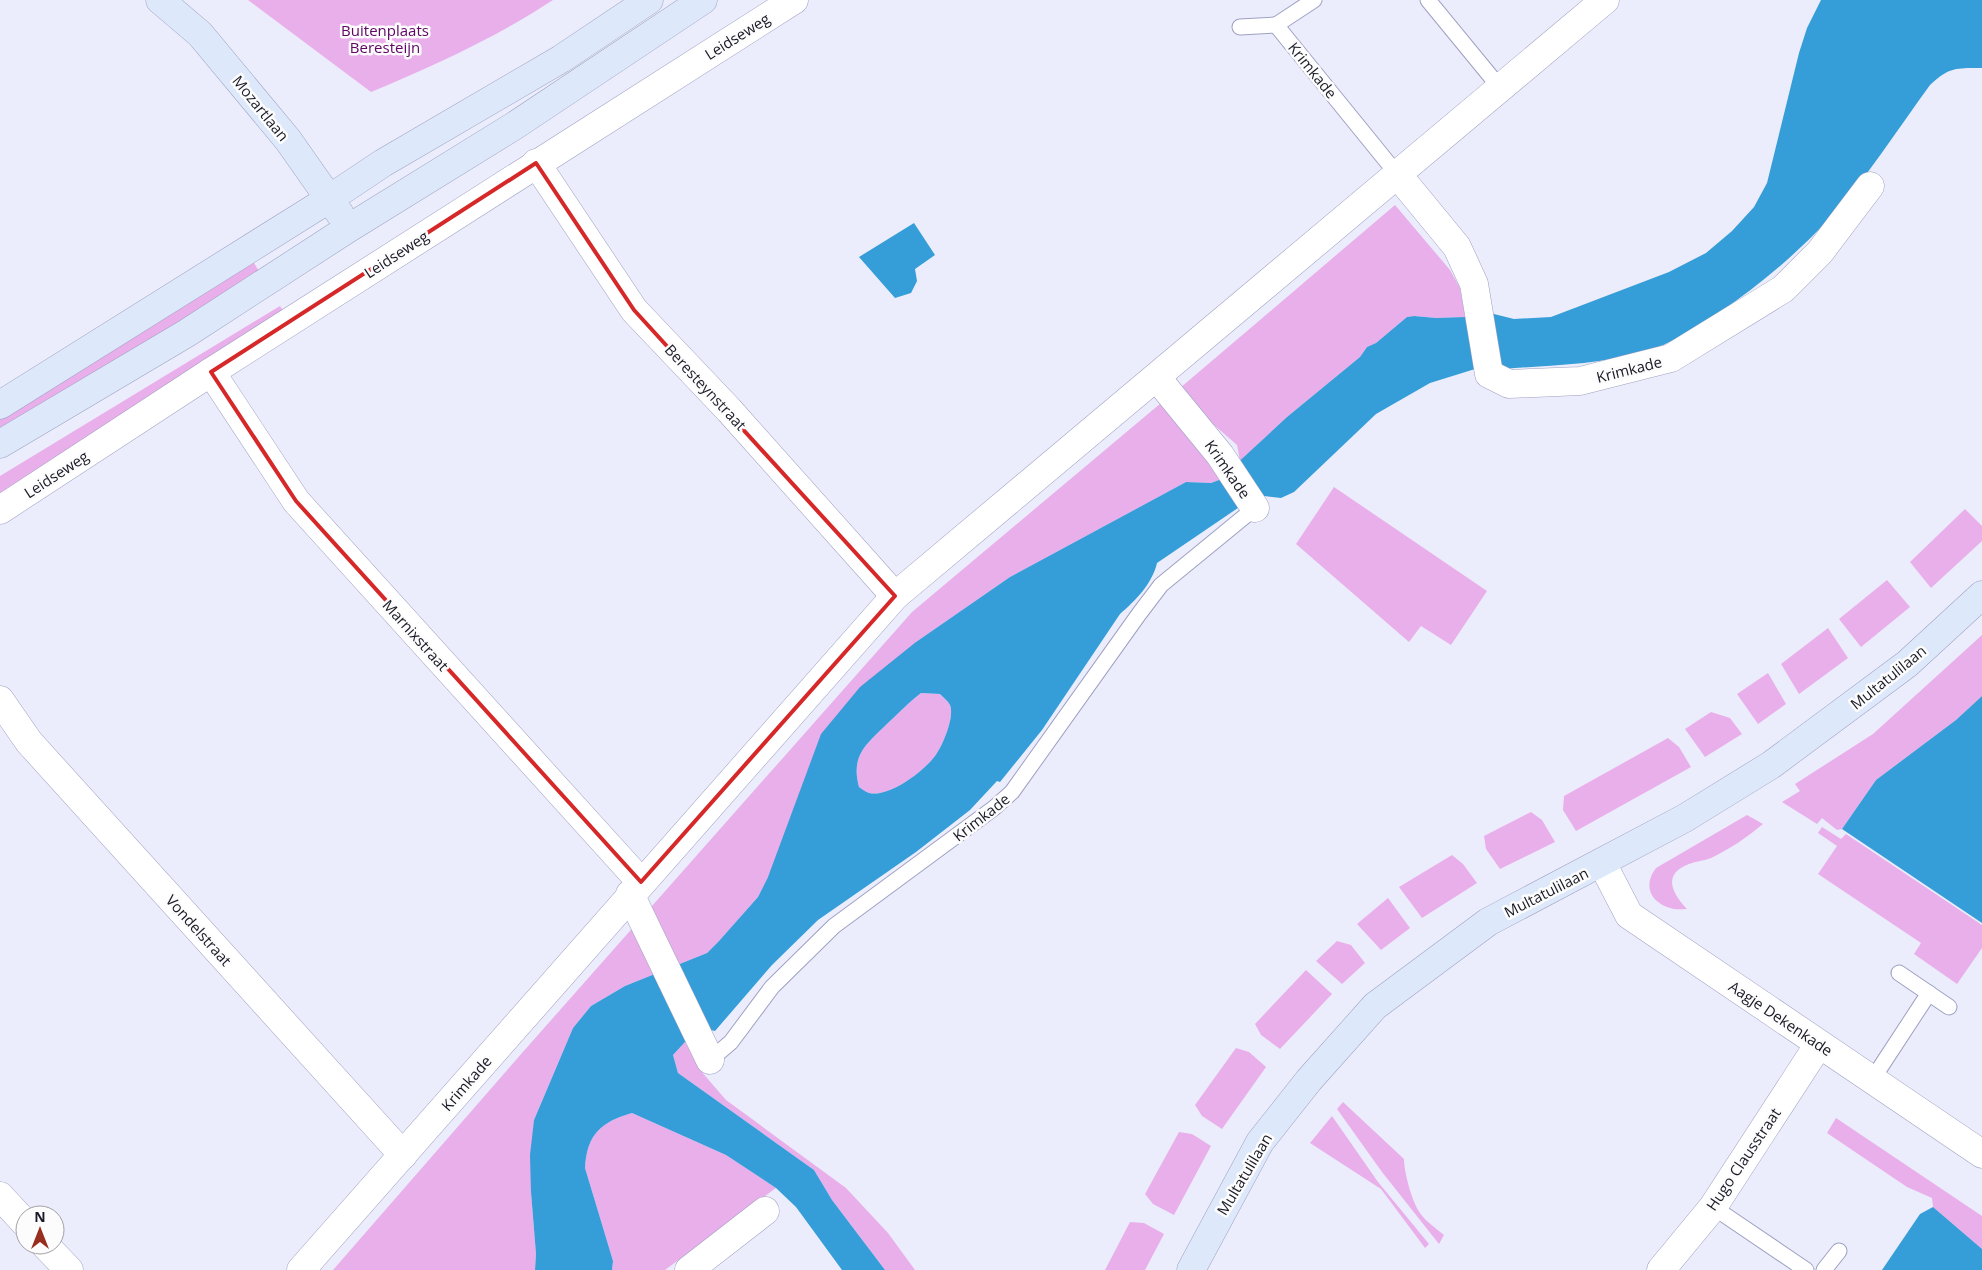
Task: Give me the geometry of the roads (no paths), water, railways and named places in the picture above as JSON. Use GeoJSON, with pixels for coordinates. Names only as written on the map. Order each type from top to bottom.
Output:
{"type":"FeatureCollection","features":[{"type":"Feature","properties":{"kind":"main road","name":"Mozartlaan"},"geometry":{"type":"LineString","coordinates":[[160,0],[200,34],[288,140],[349,228]]}},
{"type":"Feature","properties":{"kind":"main road"},"geometry":{"type":"LineString","coordinates":[[0,405],[383,164],[561,59],[649,0]]}},
{"type":"Feature","properties":{"kind":"main road"},"geometry":{"type":"LineString","coordinates":[[0,444],[187,333],[349,228],[514,126],[703,0]]}},
{"type":"Feature","properties":{"kind":"main road","name":"Multatulilaan"},"geometry":{"type":"LineString","coordinates":[[1191,1270],[1260,1142],[1310,1080],[1375,1006],[1488,922],[1685,818],[1770,765],[1907,664],[1982,596]]}},
{"type":"Feature","properties":{"kind":"street","name":"Leidseweg"},"geometry":{"type":"LineString","coordinates":[[0,510],[211,372],[794,0]]}},
{"type":"Feature","properties":{"kind":"street","name":"Krimkade"},"geometry":{"type":"LineString","coordinates":[[301,1270],[895,596],[1606,0]]}},
{"type":"Feature","properties":{"kind":"street","name":"Beresteynstraat"},"geometry":{"type":"LineString","coordinates":[[536,164],[634,310],[729,410],[895,596]]}},
{"type":"Feature","properties":{"kind":"street","name":"Krimkade"},"geometry":{"type":"LineString","coordinates":[[1397,174],[1457,247],[1474,284],[1489,374],[1509,384],[1580,381],[1671,358],[1783,289],[1820,252],[1870,186]]}},
{"type":"Feature","properties":{"kind":"street","name":"Marnixstraat"},"geometry":{"type":"LineString","coordinates":[[211,372],[296,501],[636,888]]}},
{"type":"Feature","properties":{"kind":"street","name":"Krimkade"},"geometry":{"type":"LineString","coordinates":[[1157,378],[1220,455],[1256,508]]}},
{"type":"Feature","properties":{"kind":"street","name":"Vondelstraat"},"geometry":{"type":"LineString","coordinates":[[0,700],[29,742],[403,1155]]}},
{"type":"Feature","properties":{"kind":"street","name":"Aagje Dekenkade"},"geometry":{"type":"LineString","coordinates":[[1602,863],[1629,915],[1982,1154]]}},
{"type":"Feature","properties":{"kind":"street","name":"Krimkade"},"geometry":{"type":"LineString","coordinates":[[636,888],[664,966],[704,1049]]}},
{"type":"Feature","properties":{"kind":"street","name":"Hugo Clausstraat"},"geometry":{"type":"LineString","coordinates":[[1661,1270],[1713,1207],[1819,1044]]}},
{"type":"Feature","properties":{"kind":"street"},"geometry":{"type":"LineString","coordinates":[[0,1196],[15,1212]]}},
{"type":"Feature","properties":{"kind":"street"},"geometry":{"type":"LineString","coordinates":[[689,1270],[764,1211]]}},
{"type":"Feature","properties":{"kind":"street"},"geometry":{"type":"LineString","coordinates":[[55,1255],[69,1270]]}},
{"type":"Feature","properties":{"kind":"lane"},"geometry":{"type":"LineString","coordinates":[[1240,27],[1276,25],[1314,0]]}},
{"type":"Feature","properties":{"kind":"lane"},"geometry":{"type":"LineString","coordinates":[[1428,0],[1500,89]]}},
{"type":"Feature","properties":{"kind":"lane","name":"Krimkade"},"geometry":{"type":"LineString","coordinates":[[1276,25],[1397,174]]}},
{"type":"Feature","properties":{"kind":"lane","name":"Krimkade"},"geometry":{"type":"LineString","coordinates":[[704,1049],[730,1042],[772,987],[834,926],[994,808],[1012,792],[1162,584],[1256,508]]}},
{"type":"Feature","properties":{"kind":"lane"},"geometry":{"type":"LineString","coordinates":[[1899,973],[1949,1007]]}},
{"type":"Feature","properties":{"kind":"lane"},"geometry":{"type":"LineString","coordinates":[[1872,1080],[1929,993]]}},
{"type":"Feature","properties":{"kind":"lane"},"geometry":{"type":"LineString","coordinates":[[1713,1207],[1806,1270]]}},
{"type":"Feature","properties":{"kind":"lane"},"geometry":{"type":"LineString","coordinates":[[1824,1270],[1839,1251]]}},
{"type":"Feature","properties":{"kind":"water"},"geometry":{"type":"Polygon","coordinates":[[[1821,0],[1982,0],[1982,68],[1953,70],[1942,75],[1930,85],[1881,154],[1829,219],[1791,257],[1763,280],[1735,302],[1692,330],[1654,349],[1609,360],[1504,369],[1497,352],[1475,369],[1430,383],[1376,414],[1294,492],[1281,498],[1257,495],[1157,563],[1147,585],[1120,614],[1042,730],[1000,782],[997,781],[970,810],[916,852],[818,920],[772,965],[715,1031],[706,1029],[685,1042],[673,1055],[678,1073],[814,1170],[832,1200],[885,1270],[842,1270],[796,1207],[776,1188],[726,1155],[632,1113],[604,1125],[593,1138],[586,1156],[585,1168],[613,1261],[612,1270],[535,1270],[536,1254],[530,1155],[534,1120],[573,1028],[591,1006],[625,986],[707,953],[758,897],[768,877],[821,734],[860,687],[916,642],[1010,577],[1186,482],[1211,483],[1219,480],[1287,417],[1360,357],[1367,347],[1376,343],[1407,317],[1465,317],[1473,334],[1490,313],[1514,319],[1551,317],[1669,272],[1706,253],[1732,231],[1754,207],[1767,183],[1807,28],[1821,0]],[[921,693],[874,736],[859,757],[857,776],[859,787],[869,793],[886,791],[915,776],[930,762],[941,746],[951,717],[950,705],[940,694],[921,693]]]}},
{"type":"Feature","properties":{"kind":"water"},"geometry":{"type":"Polygon","coordinates":[[[914,223],[935,255],[915,269],[917,281],[911,293],[895,298],[859,257],[914,223]]]}},
{"type":"Feature","properties":{"kind":"water"},"geometry":{"type":"Polygon","coordinates":[[[1982,696],[1982,923],[1842,829],[1876,780],[1956,720],[1982,696]]]}},
{"type":"Feature","properties":{"kind":"water"},"geometry":{"type":"Polygon","coordinates":[[[1933,1207],[1982,1249],[1982,1270],[1882,1270],[1920,1214],[1933,1207]]]}},
{"type":"Feature","properties":{"kind":"park label","name":"Buitenplaats Beresteijn"},"geometry":{"type":"Point","coordinates":[385,38]}}]}
